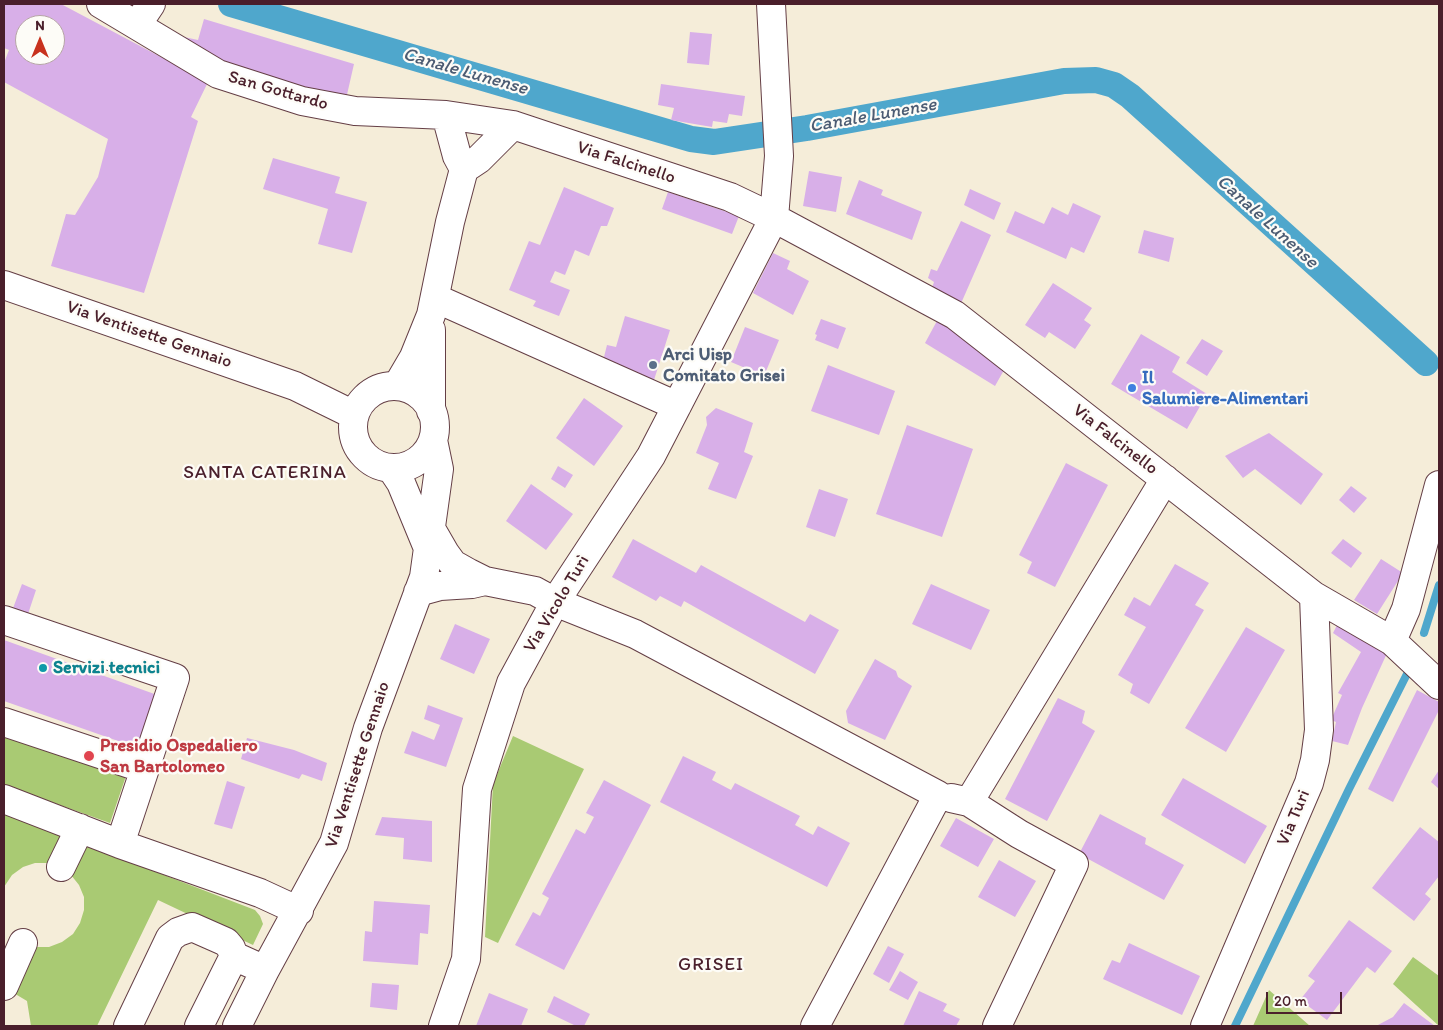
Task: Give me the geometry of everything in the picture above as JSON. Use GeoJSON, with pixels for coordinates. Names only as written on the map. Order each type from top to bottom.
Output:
{"type":"FeatureCollection","features":[{"type":"Feature","properties":{"kind":"street","name":"San Gottardo"},"geometry":{"type":"LineString","coordinates":[[101,4],[144,15],[218,74],[302,101],[355,110],[446,115],[474,119]]}},
{"type":"Feature","properties":{"kind":"street"},"geometry":{"type":"LineString","coordinates":[[771,4],[779,156],[774,218]]}},
{"type":"Feature","properties":{"kind":"street"},"geometry":{"type":"LineString","coordinates":[[446,115],[457,156],[464,169],[479,159],[513,125]]}},
{"type":"Feature","properties":{"kind":"street","name":"Via Falcinello"},"geometry":{"type":"LineString","coordinates":[[474,119],[513,125],[730,197],[774,218],[955,315],[1314,596],[1392,641],[1439,685]]}},
{"type":"Feature","properties":{"kind":"street","name":"Via Ventisette Gennaio"},"geometry":{"type":"LineString","coordinates":[[295,386],[370,393],[383,387],[397,386],[414,357],[433,306],[450,222],[464,169]]}},
{"type":"Feature","properties":{"kind":"street","name":"Via Vicolo Turì"},"geometry":{"type":"LineString","coordinates":[[443,1026],[466,959],[477,789],[511,683],[555,602],[651,456],[774,218]]}},
{"type":"Feature","properties":{"kind":"street","name":"Via Ventisette Gennaio"},"geometry":{"type":"LineString","coordinates":[[4,285],[295,386],[354,415]]}},
{"type":"Feature","properties":{"kind":"street"},"geometry":{"type":"LineString","coordinates":[[433,306],[677,406]]}},
{"type":"Feature","properties":{"kind":"street","name":"Via Ventisette Gennaio"},"geometry":{"type":"LineString","coordinates":[[237,1026],[334,843],[368,728],[424,577],[438,469],[433,440],[435,425],[432,410],[433,306]]}},
{"type":"Feature","properties":{"kind":"street"},"geometry":{"type":"LineString","coordinates":[[397,386],[408,388],[418,394],[432,410]]}},
{"type":"Feature","properties":{"kind":"street"},"geometry":{"type":"LineString","coordinates":[[370,393],[360,402],[354,415],[352,427],[354,439],[368,459],[379,465],[391,468],[404,466],[416,461],[426,452],[433,440]]}},
{"type":"Feature","properties":{"kind":"street","name":"Via Ventisette Gennaio"},"geometry":{"type":"LineString","coordinates":[[391,468],[401,483],[429,537]]}},
{"type":"Feature","properties":{"kind":"street"},"geometry":{"type":"LineString","coordinates":[[969,802],[1165,479]]}},
{"type":"Feature","properties":{"kind":"street"},"geometry":{"type":"LineString","coordinates":[[1392,641],[1406,609],[1439,485]]}},
{"type":"Feature","properties":{"kind":"street"},"geometry":{"type":"LineString","coordinates":[[429,537],[453,564],[486,582],[535,591],[555,602],[635,634],[938,795],[969,802],[1019,834],[1074,864],[997,1026]]}},
{"type":"Feature","properties":{"kind":"street"},"geometry":{"type":"LineString","coordinates":[[418,592],[440,586],[486,582]]}},
{"type":"Feature","properties":{"kind":"street","name":"Via Turi"},"geometry":{"type":"LineString","coordinates":[[1205,1026],[1309,783],[1315,760],[1319,730],[1314,596]]}},
{"type":"Feature","properties":{"kind":"street"},"geometry":{"type":"LineString","coordinates":[[4,620],[176,678],[120,844]]}},
{"type":"Feature","properties":{"kind":"street"},"geometry":{"type":"LineString","coordinates":[[4,722],[145,768]]}},
{"type":"Feature","properties":{"kind":"street"},"geometry":{"type":"LineString","coordinates":[[814,1026],[938,795]]}},
{"type":"Feature","properties":{"kind":"street"},"geometry":{"type":"LineString","coordinates":[[4,799],[120,844],[260,892],[298,911]]}},
{"type":"Feature","properties":{"kind":"street"},"geometry":{"type":"LineString","coordinates":[[61,867],[80,828]]}},
{"type":"Feature","properties":{"kind":"street"},"geometry":{"type":"LineString","coordinates":[[128,1026],[170,938],[178,932],[192,928],[226,942],[234,956],[265,970]]}},
{"type":"Feature","properties":{"kind":"street"},"geometry":{"type":"LineString","coordinates":[[4,986],[23,943]]}},
{"type":"Feature","properties":{"kind":"street"},"geometry":{"type":"LineString","coordinates":[[200,1026],[234,956]]}},
{"type":"Feature","properties":{"kind":"green space"},"geometry":{"type":"Polygon","coordinates":[[[4,731],[127,773],[110,823],[4,785],[4,731]]]}},
{"type":"Feature","properties":{"kind":"green space"},"geometry":{"type":"Polygon","coordinates":[[[513,736],[584,769],[498,943],[485,937],[493,784],[513,736]]]}},
{"type":"Feature","properties":{"kind":"green space"},"geometry":{"type":"Polygon","coordinates":[[[4,812],[64,835],[48,863],[35,863],[23,867],[12,875],[4,887],[4,812]]]}},
{"type":"Feature","properties":{"kind":"green space"},"geometry":{"type":"Polygon","coordinates":[[[86,845],[255,910],[263,924],[253,945],[158,900],[97,1026],[31,1026],[27,1001],[12,992],[36,947],[49,947],[62,942],[73,934],[80,923],[84,910],[84,897],[79,885],[71,875],[86,845]]]}},
{"type":"Feature","properties":{"kind":"green space"},"geometry":{"type":"Polygon","coordinates":[[[1413,957],[1439,976],[1439,1026],[1393,984],[1413,957]]]}},
{"type":"Feature","properties":{"kind":"green space"},"geometry":{"type":"Polygon","coordinates":[[[1269,990],[1310,1026],[1253,1026],[1269,990]]]}},
{"type":"Feature","properties":{"kind":"building"},"geometry":{"type":"Polygon","coordinates":[[[4,4],[61,4],[208,82],[191,117],[198,121],[144,293],[51,266],[66,214],[75,215],[98,177],[108,139],[4,82],[4,63],[9,50],[4,48],[4,4]]]}},
{"type":"Feature","properties":{"kind":"building"},"geometry":{"type":"Polygon","coordinates":[[[204,19],[354,64],[346,99],[182,50],[184,37],[198,40],[204,19]]]}},
{"type":"Feature","properties":{"kind":"building"},"geometry":{"type":"Polygon","coordinates":[[[690,32],[712,34],[709,65],[687,63],[690,32]]]}},
{"type":"Feature","properties":{"kind":"building"},"geometry":{"type":"Polygon","coordinates":[[[661,84],[745,96],[742,116],[729,114],[727,123],[713,121],[712,127],[671,120],[674,108],[658,105],[661,84]]]}},
{"type":"Feature","properties":{"kind":"building"},"geometry":{"type":"Polygon","coordinates":[[[273,158],[340,177],[335,193],[367,202],[352,253],[318,244],[328,209],[263,189],[273,158]]]}},
{"type":"Feature","properties":{"kind":"building"},"geometry":{"type":"Polygon","coordinates":[[[809,171],[842,177],[836,212],[803,206],[809,171]]]}},
{"type":"Feature","properties":{"kind":"building"},"geometry":{"type":"Polygon","coordinates":[[[859,180],[883,190],[881,195],[922,212],[912,240],[846,214],[859,180]]]}},
{"type":"Feature","properties":{"kind":"building"},"geometry":{"type":"Polygon","coordinates":[[[564,187],[614,208],[607,226],[601,226],[589,256],[575,250],[565,275],[555,271],[550,282],[570,290],[559,316],[533,306],[536,301],[509,290],[529,241],[540,245],[564,187]]]}},
{"type":"Feature","properties":{"kind":"building"},"geometry":{"type":"Polygon","coordinates":[[[970,189],[1001,203],[994,220],[964,205],[970,189]]]}},
{"type":"Feature","properties":{"kind":"building"},"geometry":{"type":"Polygon","coordinates":[[[668,192],[739,216],[732,234],[662,209],[668,192]]]}},
{"type":"Feature","properties":{"kind":"building"},"geometry":{"type":"Polygon","coordinates":[[[1073,203],[1101,216],[1084,253],[1071,247],[1066,259],[1006,232],[1015,211],[1044,224],[1052,207],[1068,215],[1073,203]]]}},
{"type":"Feature","properties":{"kind":"building"},"geometry":{"type":"Polygon","coordinates":[[[961,221],[991,235],[959,308],[931,291],[934,282],[928,278],[931,269],[937,271],[961,221]]]}},
{"type":"Feature","properties":{"kind":"building"},"geometry":{"type":"Polygon","coordinates":[[[1144,230],[1174,238],[1169,262],[1138,253],[1144,230]]]}},
{"type":"Feature","properties":{"kind":"building"},"geometry":{"type":"Polygon","coordinates":[[[773,253],[790,261],[787,269],[809,281],[793,315],[753,293],[773,253]]]}},
{"type":"Feature","properties":{"kind":"building"},"geometry":{"type":"Polygon","coordinates":[[[1053,283],[1092,308],[1084,320],[1091,325],[1075,349],[1049,332],[1045,338],[1025,325],[1053,283]]]}},
{"type":"Feature","properties":{"kind":"building"},"geometry":{"type":"Polygon","coordinates":[[[625,316],[670,330],[654,380],[602,365],[607,345],[616,347],[625,316]]]}},
{"type":"Feature","properties":{"kind":"building"},"geometry":{"type":"Polygon","coordinates":[[[821,319],[846,328],[838,349],[815,340],[817,335],[815,334],[821,319]]]}},
{"type":"Feature","properties":{"kind":"building"},"geometry":{"type":"Polygon","coordinates":[[[938,319],[1008,363],[995,386],[925,343],[938,319]]]}},
{"type":"Feature","properties":{"kind":"building"},"geometry":{"type":"Polygon","coordinates":[[[745,327],[779,340],[764,376],[731,362],[745,327]]]}},
{"type":"Feature","properties":{"kind":"building"},"geometry":{"type":"Polygon","coordinates":[[[1141,334],[1180,357],[1172,372],[1207,394],[1187,429],[1111,384],[1141,334]]]}},
{"type":"Feature","properties":{"kind":"building"},"geometry":{"type":"Polygon","coordinates":[[[1202,339],[1223,351],[1207,376],[1186,363],[1202,339]]]}},
{"type":"Feature","properties":{"kind":"building"},"geometry":{"type":"Polygon","coordinates":[[[828,365],[895,391],[879,435],[811,411],[828,365]]]}},
{"type":"Feature","properties":{"kind":"building"},"geometry":{"type":"Polygon","coordinates":[[[584,398],[623,426],[594,466],[556,438],[584,398]]]}},
{"type":"Feature","properties":{"kind":"building"},"geometry":{"type":"Polygon","coordinates":[[[716,408],[753,423],[744,452],[753,456],[736,499],[708,489],[719,463],[696,453],[707,425],[706,417],[716,408]]]}},
{"type":"Feature","properties":{"kind":"building"},"geometry":{"type":"Polygon","coordinates":[[[907,425],[973,449],[942,537],[876,514],[907,425]]]}},
{"type":"Feature","properties":{"kind":"building"},"geometry":{"type":"Polygon","coordinates":[[[1269,433],[1323,474],[1301,505],[1255,469],[1243,478],[1225,456],[1269,433]]]}},
{"type":"Feature","properties":{"kind":"building"},"geometry":{"type":"Polygon","coordinates":[[[1066,463],[1108,485],[1055,587],[1027,573],[1032,562],[1019,555],[1066,463]]]}},
{"type":"Feature","properties":{"kind":"building"},"geometry":{"type":"Polygon","coordinates":[[[558,466],[573,475],[565,488],[551,479],[558,466]]]}},
{"type":"Feature","properties":{"kind":"building"},"geometry":{"type":"Polygon","coordinates":[[[531,484],[573,514],[546,550],[506,521],[531,484]]]}},
{"type":"Feature","properties":{"kind":"building"},"geometry":{"type":"Polygon","coordinates":[[[1351,486],[1367,498],[1354,513],[1339,500],[1351,486]]]}},
{"type":"Feature","properties":{"kind":"building"},"geometry":{"type":"Polygon","coordinates":[[[819,489],[848,499],[835,537],[806,527],[819,489]]]}},
{"type":"Feature","properties":{"kind":"building"},"geometry":{"type":"Polygon","coordinates":[[[633,539],[696,573],[701,565],[805,622],[810,614],[839,630],[815,674],[684,601],[681,607],[660,596],[656,601],[612,577],[633,539]]]}},
{"type":"Feature","properties":{"kind":"building"},"geometry":{"type":"Polygon","coordinates":[[[1343,539],[1362,553],[1351,568],[1331,553],[1343,539]]]}},
{"type":"Feature","properties":{"kind":"building"},"geometry":{"type":"Polygon","coordinates":[[[1381,559],[1403,573],[1377,614],[1354,600],[1381,559]]]}},
{"type":"Feature","properties":{"kind":"building"},"geometry":{"type":"Polygon","coordinates":[[[1175,564],[1209,583],[1195,605],[1204,610],[1149,704],[1130,693],[1133,684],[1118,675],[1146,627],[1124,615],[1134,597],[1150,606],[1175,564]]]}},
{"type":"Feature","properties":{"kind":"building"},"geometry":{"type":"Polygon","coordinates":[[[22,584],[36,590],[27,617],[12,611],[22,584]]]}},
{"type":"Feature","properties":{"kind":"building"},"geometry":{"type":"Polygon","coordinates":[[[931,584],[990,610],[971,650],[912,624],[931,584]]]}},
{"type":"Feature","properties":{"kind":"building"},"geometry":{"type":"Polygon","coordinates":[[[1340,619],[1388,651],[1362,708],[1348,745],[1332,741],[1336,722],[1331,720],[1342,695],[1338,693],[1361,652],[1333,633],[1340,619]]]}},
{"type":"Feature","properties":{"kind":"building"},"geometry":{"type":"Polygon","coordinates":[[[455,624],[490,639],[474,674],[440,659],[455,624]]]}},
{"type":"Feature","properties":{"kind":"building"},"geometry":{"type":"Polygon","coordinates":[[[1246,627],[1285,650],[1226,752],[1185,728],[1246,627]]]}},
{"type":"Feature","properties":{"kind":"building","name":"Servizi tecnici"},"geometry":{"type":"Polygon","coordinates":[[[4,640],[160,696],[141,749],[4,701],[4,640]]]}},
{"type":"Feature","properties":{"kind":"building"},"geometry":{"type":"Polygon","coordinates":[[[875,659],[896,671],[898,677],[912,686],[885,740],[848,723],[846,711],[875,659]]]}},
{"type":"Feature","properties":{"kind":"building"},"geometry":{"type":"Polygon","coordinates":[[[1417,690],[1439,702],[1439,710],[1393,802],[1368,789],[1417,690]]]}},
{"type":"Feature","properties":{"kind":"building"},"geometry":{"type":"Polygon","coordinates":[[[1058,698],[1085,711],[1082,723],[1095,731],[1047,821],[1005,799],[1058,698]]]}},
{"type":"Feature","properties":{"kind":"building"},"geometry":{"type":"Polygon","coordinates":[[[428,705],[463,718],[446,767],[404,753],[412,731],[434,740],[440,725],[424,719],[428,705]]]}},
{"type":"Feature","properties":{"kind":"building"},"geometry":{"type":"Polygon","coordinates":[[[247,738],[294,750],[327,763],[322,781],[302,774],[299,779],[241,759],[247,738]]]}},
{"type":"Feature","properties":{"kind":"building"},"geometry":{"type":"Polygon","coordinates":[[[683,756],[716,772],[712,780],[731,790],[735,783],[800,816],[795,825],[813,835],[818,826],[850,843],[827,887],[660,802],[683,756]]]}},
{"type":"Feature","properties":{"kind":"building"},"geometry":{"type":"Polygon","coordinates":[[[1439,770],[1439,789],[1431,782],[1439,770]]]}},
{"type":"Feature","properties":{"kind":"building"},"geometry":{"type":"Polygon","coordinates":[[[1183,778],[1267,826],[1245,864],[1161,815],[1183,778]]]}},
{"type":"Feature","properties":{"kind":"building"},"geometry":{"type":"Polygon","coordinates":[[[604,780],[651,805],[564,970],[515,945],[533,912],[540,916],[549,898],[542,894],[576,829],[585,834],[594,817],[586,813],[604,780]]]}},
{"type":"Feature","properties":{"kind":"building"},"geometry":{"type":"Polygon","coordinates":[[[227,781],[245,787],[232,829],[214,824],[227,781]]]}},
{"type":"Feature","properties":{"kind":"building"},"geometry":{"type":"Polygon","coordinates":[[[1100,814],[1146,838],[1145,844],[1184,865],[1164,900],[1079,854],[1100,814]]]}},
{"type":"Feature","properties":{"kind":"building"},"geometry":{"type":"Polygon","coordinates":[[[382,817],[432,821],[432,862],[403,859],[404,838],[375,835],[382,817]]]}},
{"type":"Feature","properties":{"kind":"building"},"geometry":{"type":"Polygon","coordinates":[[[956,818],[994,839],[978,867],[940,846],[956,818]]]}},
{"type":"Feature","properties":{"kind":"building"},"geometry":{"type":"Polygon","coordinates":[[[1420,827],[1439,842],[1439,876],[1425,894],[1431,899],[1414,921],[1372,888],[1420,827]]]}},
{"type":"Feature","properties":{"kind":"building"},"geometry":{"type":"Polygon","coordinates":[[[999,860],[1036,881],[1015,917],[978,897],[999,860]]]}},
{"type":"Feature","properties":{"kind":"building"},"geometry":{"type":"Polygon","coordinates":[[[374,901],[430,905],[428,934],[420,933],[418,965],[363,961],[365,931],[372,932],[374,901]]]}},
{"type":"Feature","properties":{"kind":"building"},"geometry":{"type":"Polygon","coordinates":[[[1349,920],[1392,951],[1375,973],[1367,967],[1327,1020],[1300,1000],[1315,981],[1308,976],[1349,920]]]}},
{"type":"Feature","properties":{"kind":"building"},"geometry":{"type":"Polygon","coordinates":[[[1129,943],[1200,976],[1182,1015],[1103,979],[1112,960],[1120,963],[1129,943]]]}},
{"type":"Feature","properties":{"kind":"building"},"geometry":{"type":"Polygon","coordinates":[[[888,946],[904,954],[889,983],[873,974],[888,946]]]}},
{"type":"Feature","properties":{"kind":"building"},"geometry":{"type":"Polygon","coordinates":[[[900,971],[918,982],[908,1000],[889,990],[900,971]]]}},
{"type":"Feature","properties":{"kind":"building"},"geometry":{"type":"Polygon","coordinates":[[[372,983],[399,985],[397,1010],[370,1007],[372,983]]]}},
{"type":"Feature","properties":{"kind":"building"},"geometry":{"type":"Polygon","coordinates":[[[919,991],[947,1004],[943,1011],[960,1019],[956,1026],[903,1026],[919,991]]]}},
{"type":"Feature","properties":{"kind":"building"},"geometry":{"type":"Polygon","coordinates":[[[489,993],[528,1009],[521,1026],[476,1026],[489,993]]]}},
{"type":"Feature","properties":{"kind":"building"},"geometry":{"type":"Polygon","coordinates":[[[554,996],[590,1014],[584,1026],[576,1026],[547,1012],[554,996]]]}},
{"type":"Feature","properties":{"kind":"building"},"geometry":{"type":"Polygon","coordinates":[[[1404,1003],[1435,1026],[1376,1026],[1393,1017],[1404,1003]]]}},
{"type":"Feature","properties":{"kind":"waterway","name":"Canale Lunense"},"geometry":{"type":"LineString","coordinates":[[231,4],[691,139],[714,142],[807,128],[1064,81],[1096,80],[1114,85],[1130,96],[1426,363]]}},
{"type":"Feature","properties":{"kind":"waterway"},"geometry":{"type":"LineString","coordinates":[[1424,633],[1439,585]]}},
{"type":"Feature","properties":{"kind":"waterway"},"geometry":{"type":"LineString","coordinates":[[1235,1026],[1349,789],[1409,670]]}},
{"type":"Feature","properties":{"kind":"place","name":"Arci Uisp Comitato Grisei"},"geometry":{"type":"Point","coordinates":[653,365]}},
{"type":"Feature","properties":{"kind":"place","name":"Il Salumiere-Alimentari"},"geometry":{"type":"Point","coordinates":[1132,388]}},
{"type":"Feature","properties":{"kind":"place","name":"Servizi tecnici"},"geometry":{"type":"Point","coordinates":[43,668]}},
{"type":"Feature","properties":{"kind":"place","name":"Presidio Ospedaliero San Bartolomeo"},"geometry":{"type":"Point","coordinates":[89,756]}},
{"type":"Feature","properties":{"kind":"district","name":"SANTA CATERINA"},"geometry":{"type":"Point","coordinates":[265,473]}},
{"type":"Feature","properties":{"kind":"district","name":"GRISEI"},"geometry":{"type":"Point","coordinates":[711,965]}}]}
